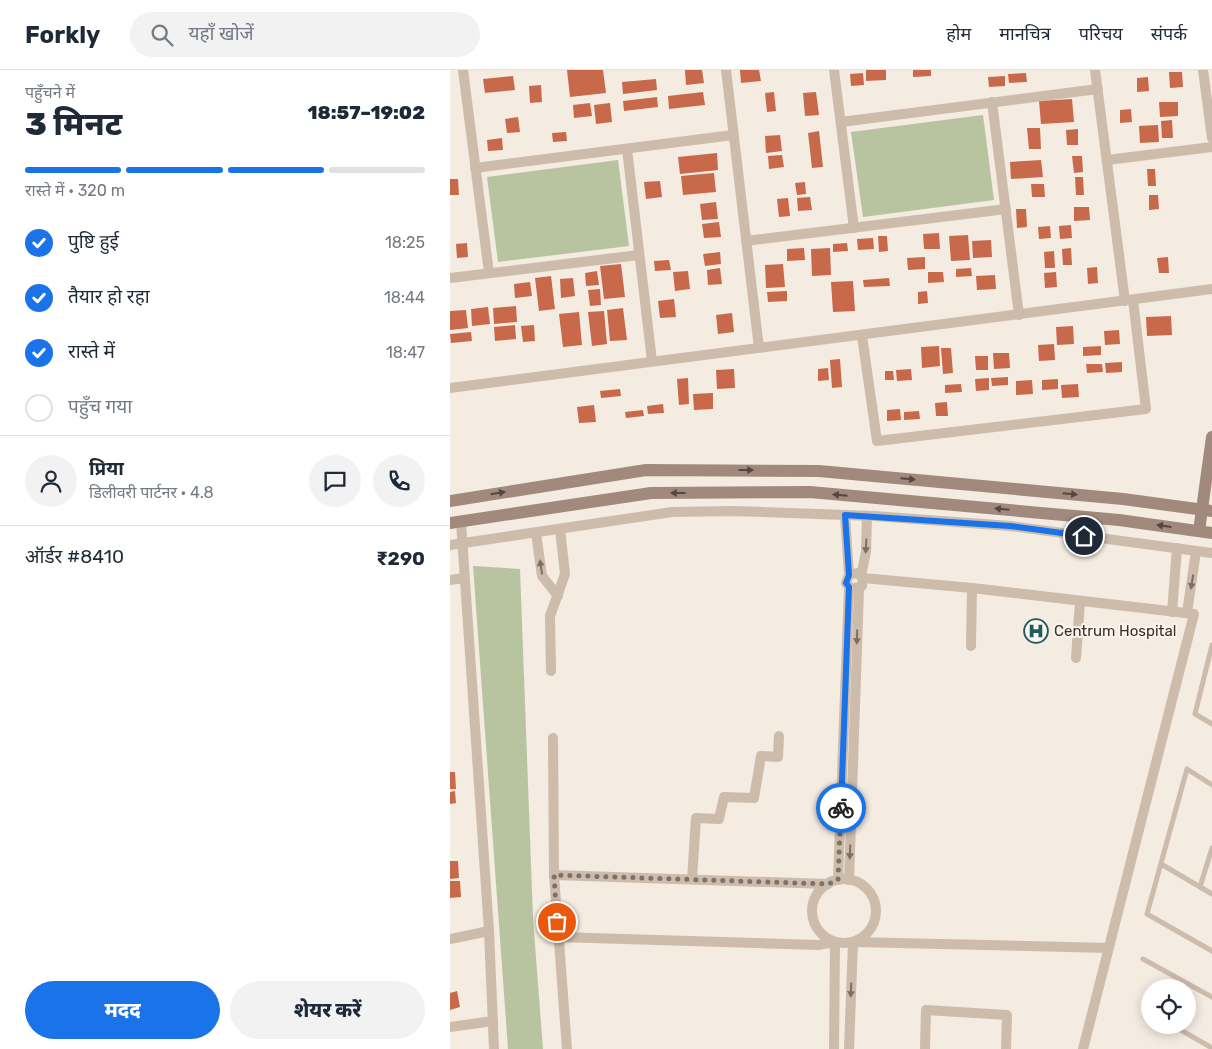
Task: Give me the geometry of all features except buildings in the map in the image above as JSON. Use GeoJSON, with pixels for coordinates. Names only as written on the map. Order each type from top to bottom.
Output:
{"type":"FeatureCollection","features":[{"type":"Feature","properties":{"kind":"street"},"geometry":{"type":"LineString","coordinates":[[463,70],[489,273]]}},
{"type":"Feature","properties":{"kind":"street"},"geometry":{"type":"LineString","coordinates":[[726,70],[759,348]]}},
{"type":"Feature","properties":{"kind":"street"},"geometry":{"type":"LineString","coordinates":[[834,70],[854,228]]}},
{"type":"Feature","properties":{"kind":"street"},"geometry":{"type":"LineString","coordinates":[[862,336],[877,441],[1146,409],[1107,160],[1095,70]]}},
{"type":"Feature","properties":{"kind":"street"},"geometry":{"type":"LineString","coordinates":[[1203,70],[1212,138]]}},
{"type":"Feature","properties":{"kind":"street"},"geometry":{"type":"LineString","coordinates":[[841,122],[1098,89]]}},
{"type":"Feature","properties":{"kind":"street"},"geometry":{"type":"LineString","coordinates":[[992,102],[1019,315]]}},
{"type":"Feature","properties":{"kind":"street"},"geometry":{"type":"LineString","coordinates":[[475,168],[734,135]]}},
{"type":"Feature","properties":{"kind":"street"},"geometry":{"type":"LineString","coordinates":[[1107,160],[1212,148]]}},
{"type":"Feature","properties":{"kind":"street"},"geometry":{"type":"LineString","coordinates":[[627,149],[652,361]]}},
{"type":"Feature","properties":{"kind":"street"},"geometry":{"type":"LineString","coordinates":[[746,241],[1006,209]]}},
{"type":"Feature","properties":{"kind":"street"},"geometry":{"type":"LineString","coordinates":[[450,278],[639,255]]}},
{"type":"Feature","properties":{"kind":"street"},"geometry":{"type":"LineString","coordinates":[[450,388],[862,336],[1212,289]]}},
{"type":"Feature","properties":{"kind":"street"},"geometry":{"type":"LineString","coordinates":[[494,1049],[489,931],[462,544],[455,522],[651,493],[810,492],[1119,520],[1206,532],[1212,437]]}},
{"type":"Feature","properties":{"kind":"street"},"geometry":{"type":"LineString","coordinates":[[450,500],[646,470],[809,470],[1122,499],[1207,510]]}},
{"type":"Feature","properties":{"kind":"street"},"geometry":{"type":"LineString","coordinates":[[450,545],[672,512],[845,515],[1010,526],[1212,553]]}},
{"type":"Feature","properties":{"kind":"street"},"geometry":{"type":"LineString","coordinates":[[845,515],[849,575],[846,580],[854,588],[849,880]]}},
{"type":"Feature","properties":{"kind":"street"},"geometry":{"type":"LineString","coordinates":[[854,588],[863,584],[867,516]]}},
{"type":"Feature","properties":{"kind":"street"},"geometry":{"type":"LineString","coordinates":[[551,670],[550,616],[565,574],[560,528]]}},
{"type":"Feature","properties":{"kind":"street"},"geometry":{"type":"LineString","coordinates":[[536,533],[542,576],[558,596]]}},
{"type":"Feature","properties":{"kind":"street"},"geometry":{"type":"LineString","coordinates":[[1172,612],[1176,548]]}},
{"type":"Feature","properties":{"kind":"street"},"geometry":{"type":"LineString","coordinates":[[1187,614],[1196,551]]}},
{"type":"Feature","properties":{"kind":"street"},"geometry":{"type":"LineString","coordinates":[[849,575],[857,573],[862,577],[1194,614],[1083,1049]]}},
{"type":"Feature","properties":{"kind":"street"},"geometry":{"type":"LineString","coordinates":[[450,580],[464,578]]}},
{"type":"Feature","properties":{"kind":"street"},"geometry":{"type":"LineString","coordinates":[[838,880],[854,588]]}},
{"type":"Feature","properties":{"kind":"street"},"geometry":{"type":"LineString","coordinates":[[971,646],[972,588]]}},
{"type":"Feature","properties":{"kind":"street"},"geometry":{"type":"LineString","coordinates":[[1076,658],[1080,601]]}},
{"type":"Feature","properties":{"kind":"street"},"geometry":{"type":"LineString","coordinates":[[692,879],[696,818],[719,819],[724,797],[754,798],[761,756],[778,757],[780,736]]}},
{"type":"Feature","properties":{"kind":"street"},"geometry":{"type":"LineString","coordinates":[[552,738],[554,875],[567,1049]]}},
{"type":"Feature","properties":{"kind":"street"},"geometry":{"type":"LineString","coordinates":[[554,875],[828,884]]}},
{"type":"Feature","properties":{"kind":"street"},"geometry":{"type":"LineString","coordinates":[[835,942],[819,930],[812,911],[814,901],[820,891],[828,884],[838,880],[849,880],[860,884],[868,890],[874,900],[876,910],[871,930],[864,937],[853,942]]}},
{"type":"Feature","properties":{"kind":"street"},"geometry":{"type":"LineString","coordinates":[[450,939],[489,931]]}},
{"type":"Feature","properties":{"kind":"street"},"geometry":{"type":"LineString","coordinates":[[558,937],[818,945],[835,942],[853,942],[1109,948]]}},
{"type":"Feature","properties":{"kind":"street"},"geometry":{"type":"LineString","coordinates":[[834,1049],[835,942]]}},
{"type":"Feature","properties":{"kind":"street"},"geometry":{"type":"LineString","coordinates":[[849,1049],[853,942]]}},
{"type":"Feature","properties":{"kind":"street"},"geometry":{"type":"LineString","coordinates":[[925,1049],[926,1010],[1007,1015],[1006,1049]]}},
{"type":"Feature","properties":{"kind":"street"},"geometry":{"type":"LineString","coordinates":[[450,1027],[493,1020]]}},
{"type":"Feature","properties":{"kind":"lane"},"geometry":{"type":"LineString","coordinates":[[1212,645],[1195,714],[1212,724]]}},
{"type":"Feature","properties":{"kind":"lane"},"geometry":{"type":"LineString","coordinates":[[1212,785],[1186,769],[1147,914],[1212,951]]}},
{"type":"Feature","properties":{"kind":"lane"},"geometry":{"type":"LineString","coordinates":[[1200,887],[1212,848]]}},
{"type":"Feature","properties":{"kind":"lane"},"geometry":{"type":"LineString","coordinates":[[1160,864],[1212,894]]}},
{"type":"Feature","properties":{"kind":"lane"},"geometry":{"type":"LineString","coordinates":[[1143,959],[1212,997]]}},
{"type":"Feature","properties":{"kind":"lane"},"geometry":{"type":"LineString","coordinates":[[1188,1034],[1212,1048]]}},
{"type":"Feature","properties":{"kind":"green space"},"geometry":{"type":"Polygon","coordinates":[[[983,115],[994,200],[863,217],[851,132],[983,115]]]}},
{"type":"Feature","properties":{"kind":"green space"},"geometry":{"type":"Polygon","coordinates":[[[618,160],[629,246],[498,262],[487,177],[618,160]]]}},
{"type":"Feature","properties":{"kind":"green space"},"geometry":{"type":"Polygon","coordinates":[[[473,566],[520,569],[533,918],[543,1049],[508,1049],[473,566]]]}},
{"type":"Feature","properties":{"kind":"way so far"},"geometry":{"type":"LineString","coordinates":[[557,922],[554,875],[828,884],[838,880],[841,808]]}},
{"type":"Feature","properties":{"kind":"place","name":"Centrum Hospital"},"geometry":{"type":"Point","coordinates":[1036,631]}},
{"type":"Feature","properties":{"kind":"route"},"geometry":{"type":"LineString","coordinates":[[841,808],[849,587],[846,583],[849,575],[845,515],[1010,526],[1084,536]]}}]}
